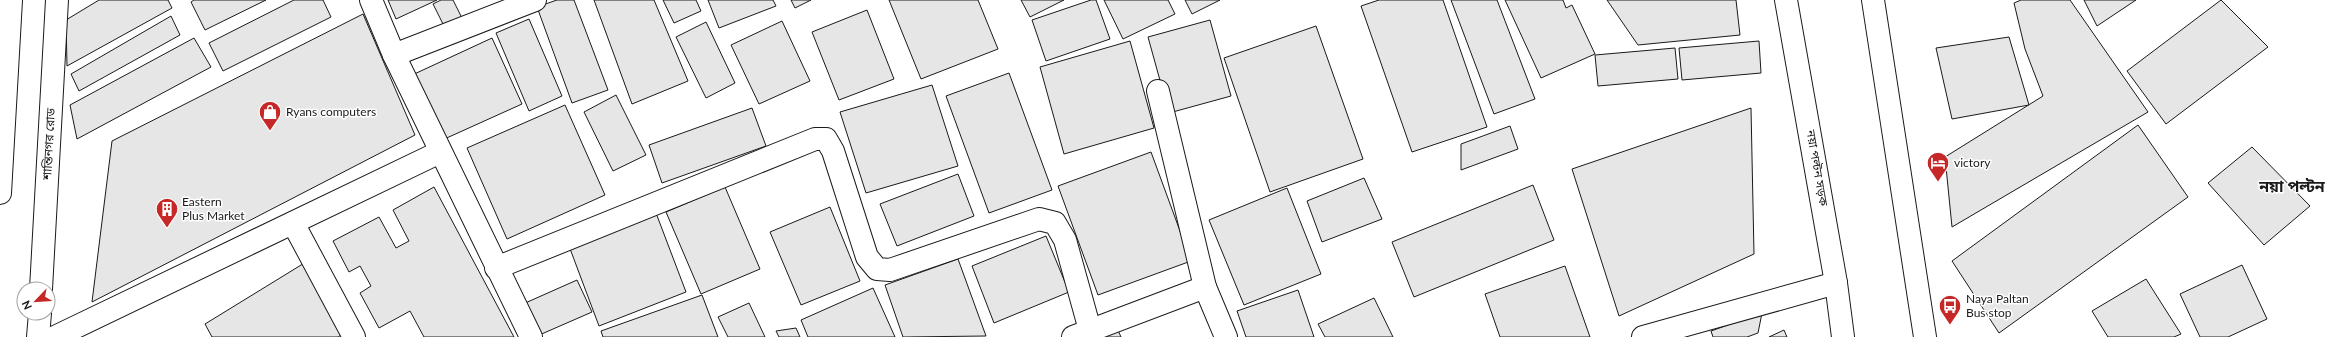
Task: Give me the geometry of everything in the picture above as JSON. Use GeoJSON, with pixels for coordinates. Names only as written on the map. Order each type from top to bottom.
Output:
{"type":"FeatureCollection","features":[{"type":"Feature","properties":{"kind":"street"},"geometry":{"type":"LineString","coordinates":[[0,193],[11,0]]}},
{"type":"Feature","properties":{"kind":"street","name":"শান্তিনগর রোড"},"geometry":{"type":"LineString","coordinates":[[41,281],[57,0]]}},
{"type":"Feature","properties":{"kind":"street"},"geometry":{"type":"LineString","coordinates":[[371,0],[394,55],[440,152],[531,337]]}},
{"type":"Feature","properties":{"kind":"street"},"geometry":{"type":"LineString","coordinates":[[394,55],[535,0]]}},
{"type":"Feature","properties":{"kind":"street","name":"নয়া পল্টন সড়ক"},"geometry":{"type":"LineString","coordinates":[[1786,0],[1836,283],[1843,337]]}},
{"type":"Feature","properties":{"kind":"street"},"geometry":{"type":"LineString","coordinates":[[1873,0],[1925,337]]}},
{"type":"Feature","properties":{"kind":"street"},"geometry":{"type":"LineString","coordinates":[[1158,91],[1205,287],[1226,337]]}},
{"type":"Feature","properties":{"kind":"street"},"geometry":{"type":"LineString","coordinates":[[496,268],[815,139],[826,139],[833,151],[867,257],[877,269],[890,270],[1039,219],[1055,223],[1065,240],[1082,334],[1205,287]]}},
{"type":"Feature","properties":{"kind":"street"},"geometry":{"type":"LineString","coordinates":[[55,337],[440,152]]}},
{"type":"Feature","properties":{"kind":"street"},"geometry":{"type":"LineString","coordinates":[[293,223],[354,337]]}},
{"type":"Feature","properties":{"kind":"street"},"geometry":{"type":"LineString","coordinates":[[1644,337],[1836,283]]}},
{"type":"Feature","properties":{"kind":"street"},"geometry":{"type":"LineString","coordinates":[[38,337],[39,321]]}},
{"type":"Feature","properties":{"kind":"building"},"geometry":{"type":"Polygon","coordinates":[[[99,0],[168,0],[172,8],[67,66],[66,20],[99,0]]]}},
{"type":"Feature","properties":{"kind":"building"},"geometry":{"type":"Polygon","coordinates":[[[194,0],[266,0],[205,30],[191,2],[194,0]]]}},
{"type":"Feature","properties":{"kind":"building"},"geometry":{"type":"Polygon","coordinates":[[[294,0],[323,0],[331,17],[223,71],[209,43],[294,0]]]}},
{"type":"Feature","properties":{"kind":"building"},"geometry":{"type":"Polygon","coordinates":[[[388,0],[437,0],[396,19],[388,0]]]}},
{"type":"Feature","properties":{"kind":"building"},"geometry":{"type":"Polygon","coordinates":[[[441,0],[453,0],[463,20],[446,30],[433,4],[441,0]]]}},
{"type":"Feature","properties":{"kind":"building"},"geometry":{"type":"Polygon","coordinates":[[[557,0],[574,0],[608,90],[572,103],[537,7],[557,0]]]}},
{"type":"Feature","properties":{"kind":"building"},"geometry":{"type":"Polygon","coordinates":[[[594,0],[654,0],[688,81],[632,104],[594,0]]]}},
{"type":"Feature","properties":{"kind":"building"},"geometry":{"type":"Polygon","coordinates":[[[663,0],[696,0],[701,11],[674,23],[663,0]]]}},
{"type":"Feature","properties":{"kind":"building"},"geometry":{"type":"Polygon","coordinates":[[[708,0],[773,0],[776,6],[719,28],[708,0]]]}},
{"type":"Feature","properties":{"kind":"building"},"geometry":{"type":"Polygon","coordinates":[[[791,0],[811,0],[795,8],[791,0]]]}},
{"type":"Feature","properties":{"kind":"building"},"geometry":{"type":"Polygon","coordinates":[[[889,0],[978,0],[998,49],[921,79],[889,0]]]}},
{"type":"Feature","properties":{"kind":"building"},"geometry":{"type":"Polygon","coordinates":[[[1021,0],[1064,0],[1030,17],[1021,0]]]}},
{"type":"Feature","properties":{"kind":"building"},"geometry":{"type":"Polygon","coordinates":[[[1091,0],[1096,0],[1110,39],[1046,61],[1032,20],[1091,0]]]}},
{"type":"Feature","properties":{"kind":"building"},"geometry":{"type":"Polygon","coordinates":[[[1104,0],[1168,0],[1175,14],[1123,39],[1104,0]]]}},
{"type":"Feature","properties":{"kind":"building"},"geometry":{"type":"Polygon","coordinates":[[[1185,0],[1220,0],[1192,14],[1185,0]]]}},
{"type":"Feature","properties":{"kind":"building"},"geometry":{"type":"Polygon","coordinates":[[[1379,0],[1443,0],[1487,127],[1412,152],[1361,6],[1379,0]]]}},
{"type":"Feature","properties":{"kind":"building"},"geometry":{"type":"Polygon","coordinates":[[[1451,0],[1497,0],[1535,99],[1494,114],[1451,0]]]}},
{"type":"Feature","properties":{"kind":"building"},"geometry":{"type":"Polygon","coordinates":[[[1505,0],[1563,0],[1566,8],[1572,5],[1595,54],[1541,78],[1505,0]]]}},
{"type":"Feature","properties":{"kind":"building"},"geometry":{"type":"Polygon","coordinates":[[[1607,0],[1736,0],[1740,35],[1638,45],[1607,0]]]}},
{"type":"Feature","properties":{"kind":"building"},"geometry":{"type":"Polygon","coordinates":[[[2021,0],[2070,0],[2148,112],[1952,227],[1945,157],[2043,96],[2025,49],[2014,3],[2021,0]]]}},
{"type":"Feature","properties":{"kind":"building"},"geometry":{"type":"Polygon","coordinates":[[[2084,0],[2136,0],[2097,26],[2084,0]]]}},
{"type":"Feature","properties":{"kind":"building"},"geometry":{"type":"Polygon","coordinates":[[[2221,0],[2268,47],[2166,124],[2127,71],[2221,0]]]}},
{"type":"Feature","properties":{"kind":"building"},"geometry":{"type":"Polygon","coordinates":[[[867,10],[894,79],[839,100],[812,32],[867,10]]]}},
{"type":"Feature","properties":{"kind":"building","name":"Eastern Plus Market"},"geometry":{"type":"Polygon","coordinates":[[[363,14],[415,135],[92,302],[112,141],[363,14]]]}},
{"type":"Feature","properties":{"kind":"building"},"geometry":{"type":"Polygon","coordinates":[[[171,16],[180,35],[79,91],[71,74],[171,16]]]}},
{"type":"Feature","properties":{"kind":"building"},"geometry":{"type":"Polygon","coordinates":[[[529,19],[562,96],[529,111],[496,33],[529,19]]]}},
{"type":"Feature","properties":{"kind":"building"},"geometry":{"type":"Polygon","coordinates":[[[1210,20],[1231,96],[1169,113],[1148,37],[1210,20]]]}},
{"type":"Feature","properties":{"kind":"building"},"geometry":{"type":"Polygon","coordinates":[[[782,21],[810,81],[759,104],[731,45],[782,21]]]}},
{"type":"Feature","properties":{"kind":"building"},"geometry":{"type":"Polygon","coordinates":[[[706,22],[735,83],[706,98],[676,37],[706,22]]]}},
{"type":"Feature","properties":{"kind":"building"},"geometry":{"type":"Polygon","coordinates":[[[1316,26],[1363,159],[1270,192],[1224,58],[1316,26]]]}},
{"type":"Feature","properties":{"kind":"building"},"geometry":{"type":"Polygon","coordinates":[[[2009,37],[2029,105],[1952,119],[1936,48],[2009,37]]]}},
{"type":"Feature","properties":{"kind":"building"},"geometry":{"type":"Polygon","coordinates":[[[194,38],[211,67],[77,139],[70,105],[194,38]]]}},
{"type":"Feature","properties":{"kind":"building"},"geometry":{"type":"Polygon","coordinates":[[[492,38],[522,104],[440,141],[410,76],[492,38]]]}},
{"type":"Feature","properties":{"kind":"building"},"geometry":{"type":"Polygon","coordinates":[[[1130,41],[1154,128],[1064,154],[1040,67],[1130,41]]]}},
{"type":"Feature","properties":{"kind":"building"},"geometry":{"type":"Polygon","coordinates":[[[1759,41],[1761,73],[1682,80],[1679,48],[1759,41]]]}},
{"type":"Feature","properties":{"kind":"building"},"geometry":{"type":"Polygon","coordinates":[[[1675,48],[1678,79],[1598,86],[1595,55],[1675,48]]]}},
{"type":"Feature","properties":{"kind":"building"},"geometry":{"type":"Polygon","coordinates":[[[1009,73],[1052,190],[989,213],[946,96],[1009,73]]]}},
{"type":"Feature","properties":{"kind":"building"},"geometry":{"type":"Polygon","coordinates":[[[932,85],[958,166],[866,193],[840,112],[932,85]]]}},
{"type":"Feature","properties":{"kind":"building"},"geometry":{"type":"Polygon","coordinates":[[[616,95],[646,155],[613,171],[584,112],[616,95]]]}},
{"type":"Feature","properties":{"kind":"building"},"geometry":{"type":"Polygon","coordinates":[[[565,105],[605,195],[507,239],[467,148],[565,105]]]}},
{"type":"Feature","properties":{"kind":"building"},"geometry":{"type":"Polygon","coordinates":[[[752,108],[766,146],[662,183],[649,145],[752,108]]]}},
{"type":"Feature","properties":{"kind":"building"},"geometry":{"type":"Polygon","coordinates":[[[1751,108],[1754,254],[1619,316],[1572,169],[1751,108]]]}},
{"type":"Feature","properties":{"kind":"building"},"geometry":{"type":"Polygon","coordinates":[[[2138,125],[2188,197],[1999,333],[1952,261],[2138,125]]]}},
{"type":"Feature","properties":{"kind":"building"},"geometry":{"type":"Polygon","coordinates":[[[1510,126],[1518,149],[1461,170],[1461,144],[1510,126]]]}},
{"type":"Feature","properties":{"kind":"building"},"geometry":{"type":"Polygon","coordinates":[[[2252,147],[2310,206],[2264,245],[2208,183],[2252,147]]]}},
{"type":"Feature","properties":{"kind":"building"},"geometry":{"type":"Polygon","coordinates":[[[1151,152],[1191,261],[1098,295],[1058,186],[1151,152]]]}},
{"type":"Feature","properties":{"kind":"building"},"geometry":{"type":"Polygon","coordinates":[[[958,174],[974,216],[897,246],[880,204],[958,174]]]}},
{"type":"Feature","properties":{"kind":"building"},"geometry":{"type":"Polygon","coordinates":[[[1364,178],[1382,219],[1322,242],[1307,201],[1364,178]]]}},
{"type":"Feature","properties":{"kind":"building"},"geometry":{"type":"Polygon","coordinates":[[[1533,185],[1554,240],[1414,297],[1392,242],[1533,185]]]}},
{"type":"Feature","properties":{"kind":"building"},"geometry":{"type":"Polygon","coordinates":[[[434,187],[514,337],[424,337],[410,311],[379,328],[360,293],[371,286],[360,266],[349,272],[333,241],[379,217],[396,248],[409,241],[393,210],[434,187]]]}},
{"type":"Feature","properties":{"kind":"building"},"geometry":{"type":"Polygon","coordinates":[[[725,187],[760,269],[701,294],[666,212],[725,187]]]}},
{"type":"Feature","properties":{"kind":"building"},"geometry":{"type":"Polygon","coordinates":[[[1287,188],[1321,274],[1244,305],[1209,220],[1287,188]]]}},
{"type":"Feature","properties":{"kind":"building"},"geometry":{"type":"Polygon","coordinates":[[[830,207],[860,281],[801,305],[770,232],[830,207]]]}},
{"type":"Feature","properties":{"kind":"building"},"geometry":{"type":"Polygon","coordinates":[[[656,213],[686,292],[599,326],[569,246],[656,213]]]}},
{"type":"Feature","properties":{"kind":"building"},"geometry":{"type":"Polygon","coordinates":[[[1046,236],[1069,292],[994,323],[972,266],[1046,236]]]}},
{"type":"Feature","properties":{"kind":"building"},"geometry":{"type":"Polygon","coordinates":[[[958,259],[986,336],[903,337],[885,285],[958,259]]]}},
{"type":"Feature","properties":{"kind":"building"},"geometry":{"type":"Polygon","coordinates":[[[306,262],[346,332],[338,337],[212,337],[205,324],[306,262]]]}},
{"type":"Feature","properties":{"kind":"building"},"geometry":{"type":"Polygon","coordinates":[[[2242,265],[2267,319],[2228,337],[2200,337],[2180,294],[2242,265]]]}},
{"type":"Feature","properties":{"kind":"building"},"geometry":{"type":"Polygon","coordinates":[[[1565,266],[1590,337],[1500,337],[1485,294],[1565,266]]]}},
{"type":"Feature","properties":{"kind":"building"},"geometry":{"type":"Polygon","coordinates":[[[2146,279],[2181,334],[2174,337],[2108,337],[2092,311],[2146,279]]]}},
{"type":"Feature","properties":{"kind":"building"},"geometry":{"type":"Polygon","coordinates":[[[577,280],[592,312],[537,336],[523,304],[577,280]]]}},
{"type":"Feature","properties":{"kind":"building"},"geometry":{"type":"Polygon","coordinates":[[[873,288],[895,337],[808,337],[801,320],[873,288]]]}},
{"type":"Feature","properties":{"kind":"building"},"geometry":{"type":"Polygon","coordinates":[[[1298,290],[1314,337],[1246,337],[1237,311],[1298,290]]]}},
{"type":"Feature","properties":{"kind":"building"},"geometry":{"type":"Polygon","coordinates":[[[702,295],[718,337],[603,337],[601,331],[702,295]]]}},
{"type":"Feature","properties":{"kind":"building"},"geometry":{"type":"Polygon","coordinates":[[[1374,298],[1393,337],[1325,337],[1318,324],[1374,298]]]}},
{"type":"Feature","properties":{"kind":"building"},"geometry":{"type":"Polygon","coordinates":[[[749,303],[765,337],[728,337],[718,317],[749,303]]]}},
{"type":"Feature","properties":{"kind":"building"},"geometry":{"type":"Polygon","coordinates":[[[1762,313],[1758,333],[1747,337],[1713,337],[1711,331],[1762,313]]]}},
{"type":"Feature","properties":{"kind":"building"},"geometry":{"type":"Polygon","coordinates":[[[1116,326],[1121,337],[1091,337],[1116,326]]]}},
{"type":"Feature","properties":{"kind":"building"},"geometry":{"type":"Polygon","coordinates":[[[796,328],[800,337],[779,337],[776,331],[796,328]]]}},
{"type":"Feature","properties":{"kind":"building"},"geometry":{"type":"Polygon","coordinates":[[[1784,330],[1787,337],[1769,337],[1784,330]]]}},
{"type":"Feature","properties":{"kind":"place","name":"Ryans computers"},"geometry":{"type":"Point","coordinates":[270,132]}},
{"type":"Feature","properties":{"kind":"place","name":"victory"},"geometry":{"type":"Point","coordinates":[1938,182]}},
{"type":"Feature","properties":{"kind":"place","name":"Eastern Plus Market"},"geometry":{"type":"Point","coordinates":[167,228]}},
{"type":"Feature","properties":{"kind":"place","name":"Naya Paltan Bus stop"},"geometry":{"type":"Point","coordinates":[1950,326]}},
{"type":"Feature","properties":{"kind":"district","name":"নয়া পল্টন"},"geometry":{"type":"Point","coordinates":[2292,186]}}]}
